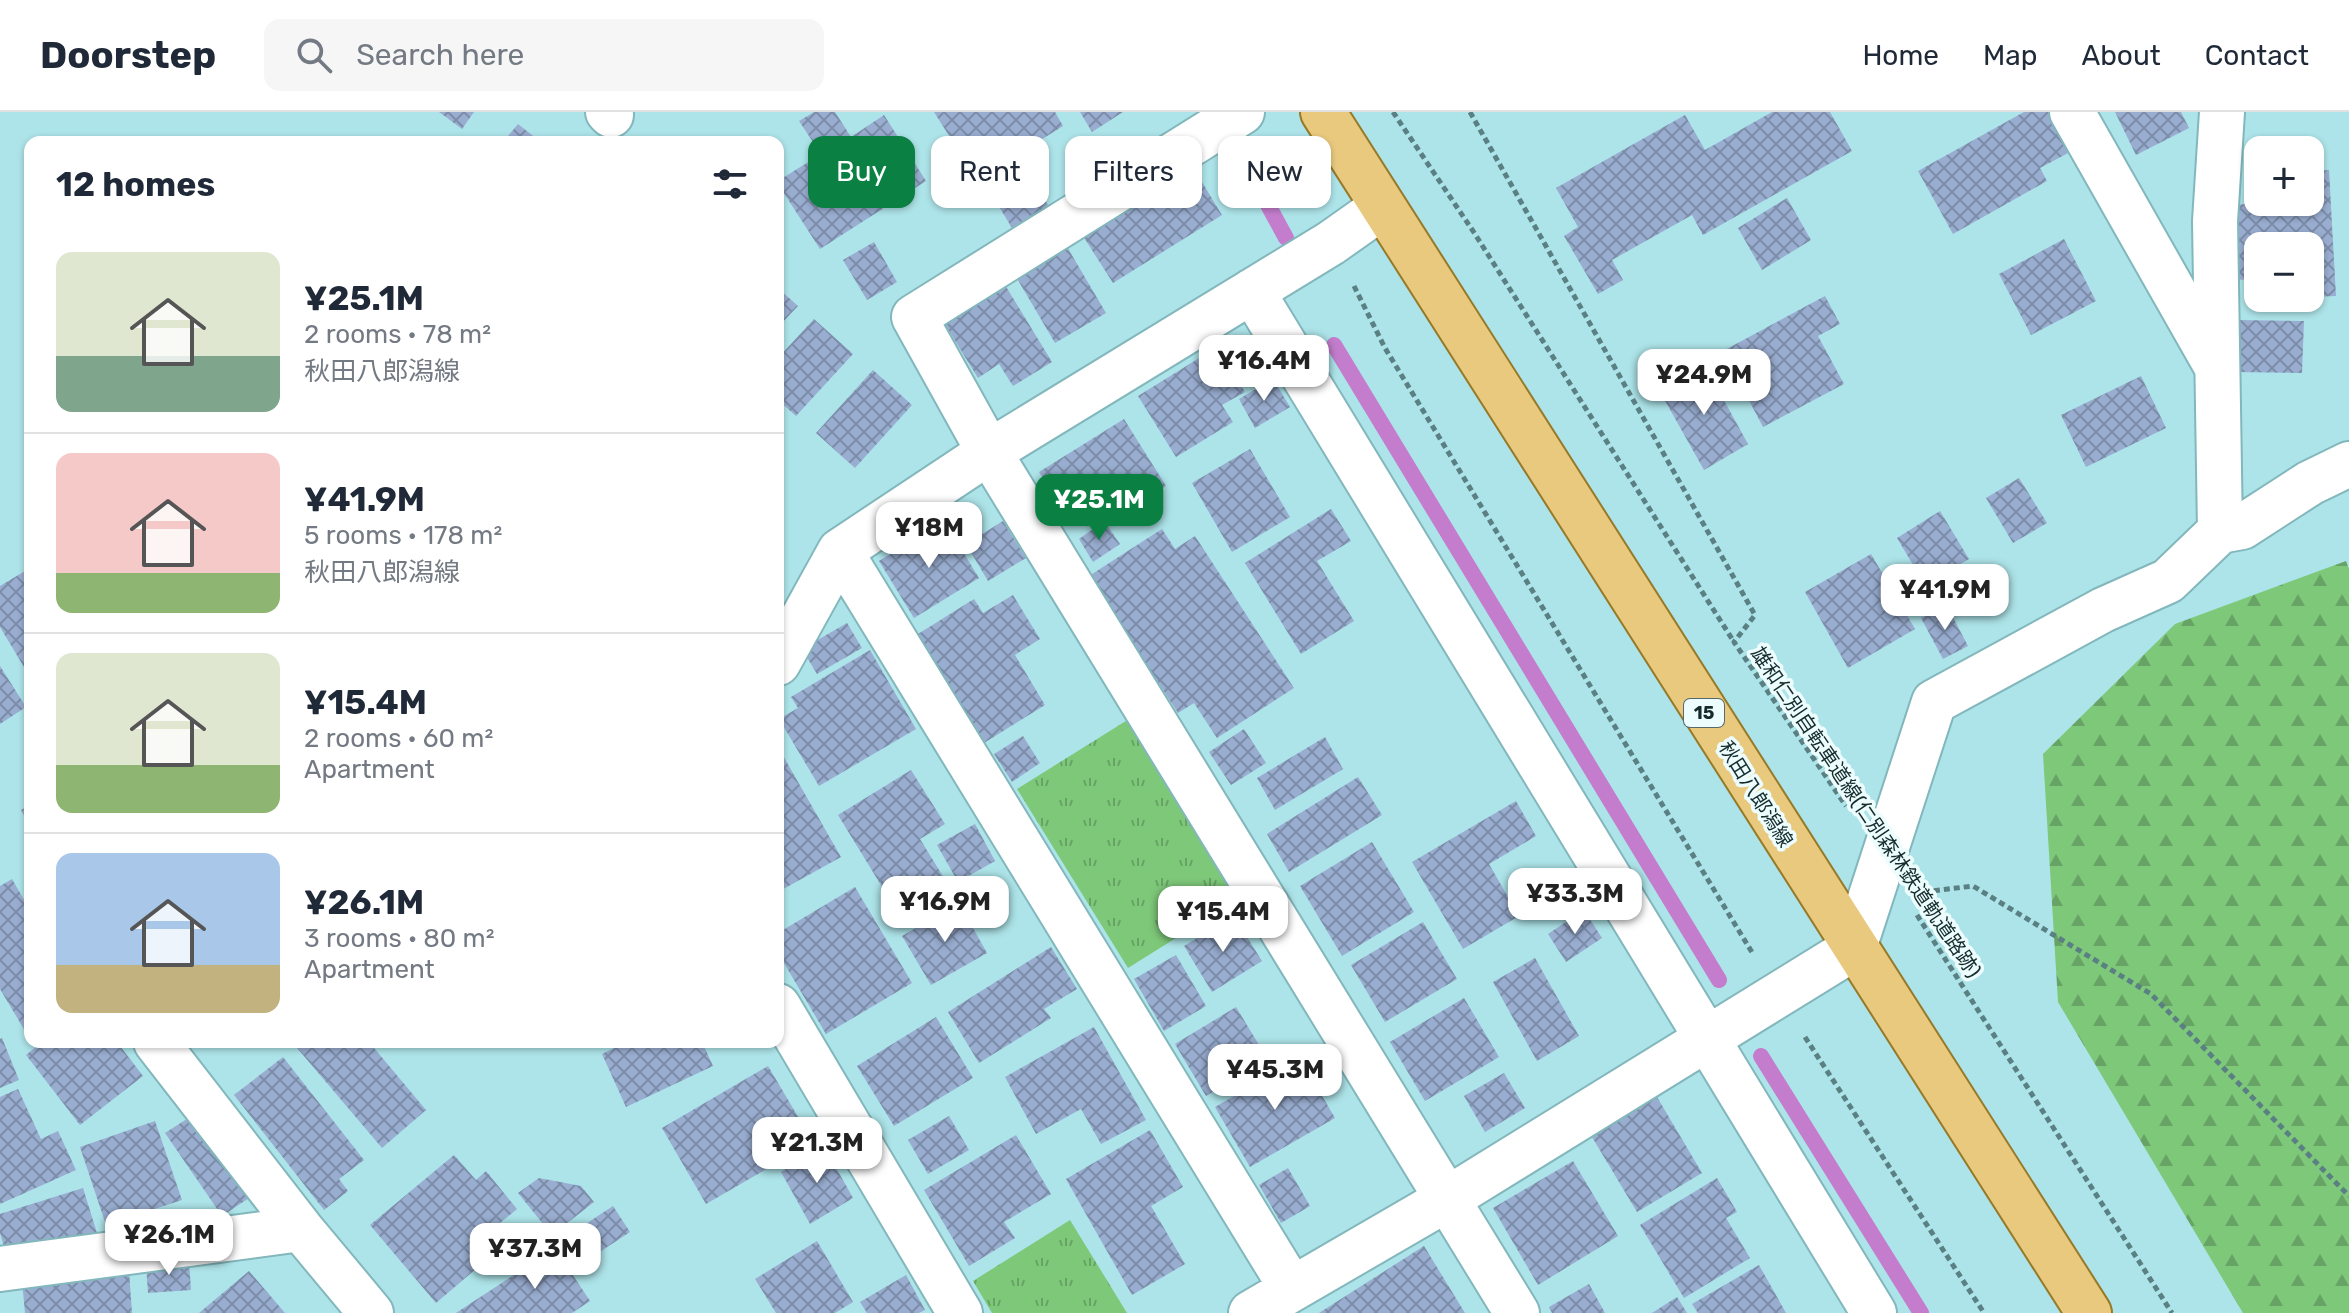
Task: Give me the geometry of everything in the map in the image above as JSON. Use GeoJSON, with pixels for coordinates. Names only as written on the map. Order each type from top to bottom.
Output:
{"type":"FeatureCollection","features":[{"type":"Feature","properties":{"kind":"main road","name":"秋田八郎潟線"},"geometry":{"type":"LineString","coordinates":[[1323,112],[2089,1313]]}},
{"type":"Feature","properties":{"kind":"street"},"geometry":{"type":"LineString","coordinates":[[2072,112],[2217,367]]}},
{"type":"Feature","properties":{"kind":"street"},"geometry":{"type":"LineString","coordinates":[[2220,531],[2215,221],[2222,112]]}},
{"type":"Feature","properties":{"kind":"street"},"geometry":{"type":"LineString","coordinates":[[1256,125],[914,317],[989,452],[1517,1313]]}},
{"type":"Feature","properties":{"kind":"street"},"geometry":{"type":"LineString","coordinates":[[784,652],[840,551],[989,452],[1331,243],[1382,207]]}},
{"type":"Feature","properties":{"kind":"street"},"geometry":{"type":"LineString","coordinates":[[1252,291],[1874,1313]]}},
{"type":"Feature","properties":{"kind":"street"},"geometry":{"type":"LineString","coordinates":[[1251,1313],[1449,1198],[1854,948],[1893,877],[1934,702],[2103,610],[2168,581],[2220,531],[2242,527],[2310,483],[2349,464]]}},
{"type":"Feature","properties":{"kind":"street"},"geometry":{"type":"LineString","coordinates":[[840,551],[1292,1289]]}},
{"type":"Feature","properties":{"kind":"street"},"geometry":{"type":"LineString","coordinates":[[784,1016],[960,1313]]}},
{"type":"Feature","properties":{"kind":"street"},"geometry":{"type":"LineString","coordinates":[[161,1048],[301,1229],[371,1313]]}},
{"type":"Feature","properties":{"kind":"street"},"geometry":{"type":"LineString","coordinates":[[0,1269],[301,1229]]}},
{"type":"Feature","properties":{"kind":"path"},"geometry":{"type":"LineString","coordinates":[[1393,112],[1473,231],[1734,642]]}},
{"type":"Feature","properties":{"kind":"path","name":"雄和仁別自転車道線(仁別森林鉄道軌道路跡)"},"geometry":{"type":"LineString","coordinates":[[1470,112],[1755,615],[1734,642],[1893,877],[2172,1313]]}},
{"type":"Feature","properties":{"kind":"path"},"geometry":{"type":"LineString","coordinates":[[1256,125],[1331,243],[1393,361],[1778,996],[1984,1313]]}},
{"type":"Feature","properties":{"kind":"path"},"geometry":{"type":"LineString","coordinates":[[1893,877],[1973,886],[2151,994],[2349,1196]]}},
{"type":"Feature","properties":{"kind":"green space"},"geometry":{"type":"Polygon","coordinates":[[[2346,561],[2349,569],[2349,1313],[2243,1313],[2058,1002],[2043,754],[2175,624],[2346,561]]]}},
{"type":"Feature","properties":{"kind":"green space"},"geometry":{"type":"Polygon","coordinates":[[[1129,719],[1240,898],[1128,968],[1017,789],[1129,719]]]}},
{"type":"Feature","properties":{"kind":"green space"},"geometry":{"type":"Polygon","coordinates":[[[1070,1220],[1127,1313],[992,1313],[973,1281],[1070,1220]]]}},
{"type":"Feature","properties":{"kind":"building"},"geometry":{"type":"Polygon","coordinates":[[[439,112],[474,112],[462,129],[439,112]]]}},
{"type":"Feature","properties":{"kind":"building"},"geometry":{"type":"Polygon","coordinates":[[[814,112],[835,112],[850,136],[809,136],[799,121],[814,112]]]}},
{"type":"Feature","properties":{"kind":"building"},"geometry":{"type":"Polygon","coordinates":[[[934,112],[1055,112],[1063,126],[1047,136],[949,136],[934,112]]]}},
{"type":"Feature","properties":{"kind":"building"},"geometry":{"type":"Polygon","coordinates":[[[1080,112],[1123,112],[1092,132],[1080,112]]]}},
{"type":"Feature","properties":{"kind":"building"},"geometry":{"type":"Polygon","coordinates":[[[1772,112],[1830,112],[1852,151],[1703,235],[1692,215],[1612,260],[1623,280],[1598,294],[1564,236],[1578,227],[1556,188],[1685,115],[1705,150],[1772,112]]]}},
{"type":"Feature","properties":{"kind":"building"},"geometry":{"type":"Polygon","coordinates":[[[2024,112],[2048,112],[2070,152],[2040,168],[2047,181],[1953,234],[1918,171],[2024,112]]]}},
{"type":"Feature","properties":{"kind":"building"},"geometry":{"type":"Polygon","coordinates":[[[2115,112],[2181,112],[2189,128],[2136,155],[2115,112]]]}},
{"type":"Feature","properties":{"kind":"building"},"geometry":{"type":"Polygon","coordinates":[[[884,115],[897,136],[852,136],[884,115]]]}},
{"type":"Feature","properties":{"kind":"building"},"geometry":{"type":"Polygon","coordinates":[[[518,124],[533,136],[508,136],[518,124]]]}},
{"type":"Feature","properties":{"kind":"building"},"geometry":{"type":"Polygon","coordinates":[[[808,162],[808,208],[884,208],[820,249],[784,193],[784,177],[808,162]]]}},
{"type":"Feature","properties":{"kind":"building"},"geometry":{"type":"Polygon","coordinates":[[[915,164],[926,181],[915,188],[915,164]]]}},
{"type":"Feature","properties":{"kind":"building"},"geometry":{"type":"Polygon","coordinates":[[[2324,170],[2329,170],[2336,296],[2324,296],[2324,232],[2244,232],[2244,280],[2235,280],[2231,205],[2244,204],[2244,216],[2324,216],[2324,170]]]}},
{"type":"Feature","properties":{"kind":"building"},"geometry":{"type":"Polygon","coordinates":[[[1202,182],[1222,215],[1113,283],[1081,233],[1121,208],[1202,208],[1202,182]]]}},
{"type":"Feature","properties":{"kind":"building"},"geometry":{"type":"Polygon","coordinates":[[[1787,198],[1811,240],[1762,270],[1738,228],[1787,198]]]}},
{"type":"Feature","properties":{"kind":"building"},"geometry":{"type":"Polygon","coordinates":[[[1000,208],[1043,208],[1012,228],[1000,208]]]}},
{"type":"Feature","properties":{"kind":"building"},"geometry":{"type":"Polygon","coordinates":[[[2064,239],[2096,301],[2031,335],[1999,274],[2064,239]]]}},
{"type":"Feature","properties":{"kind":"building"},"geometry":{"type":"Polygon","coordinates":[[[1063,240],[1106,313],[1055,343],[1012,270],[1063,240]]]}},
{"type":"Feature","properties":{"kind":"building"},"geometry":{"type":"Polygon","coordinates":[[[874,242],[897,282],[867,300],[843,260],[874,242]]]}},
{"type":"Feature","properties":{"kind":"building"},"geometry":{"type":"Polygon","coordinates":[[[1002,280],[1052,362],[1013,386],[999,364],[978,378],[941,318],[1002,280]]]}},
{"type":"Feature","properties":{"kind":"building"},"geometry":{"type":"Polygon","coordinates":[[[784,293],[798,306],[784,321],[784,293]]]}},
{"type":"Feature","properties":{"kind":"building"},"geometry":{"type":"Polygon","coordinates":[[[1825,296],[1840,324],[1818,336],[1844,384],[1763,427],[1723,351],[1825,296]]]}},
{"type":"Feature","properties":{"kind":"building"},"geometry":{"type":"Polygon","coordinates":[[[814,319],[853,354],[796,416],[784,405],[784,352],[814,319]]]}},
{"type":"Feature","properties":{"kind":"building"},"geometry":{"type":"Polygon","coordinates":[[[2236,320],[2304,321],[2302,373],[2235,372],[2236,320]]]}},
{"type":"Feature","properties":{"kind":"building"},"geometry":{"type":"Polygon","coordinates":[[[1217,347],[1245,392],[1222,405],[1233,422],[1176,457],[1138,396],[1217,347]]]}},
{"type":"Feature","properties":{"kind":"building"},"geometry":{"type":"Polygon","coordinates":[[[1704,364],[1748,444],[1704,470],[1659,390],[1704,364]]]}},
{"type":"Feature","properties":{"kind":"building"},"geometry":{"type":"Polygon","coordinates":[[[873,370],[912,405],[855,468],[816,433],[873,370]]]}},
{"type":"Feature","properties":{"kind":"building"},"geometry":{"type":"Polygon","coordinates":[[[2141,376],[2166,428],[2086,467],[2061,415],[2141,376]]]}},
{"type":"Feature","properties":{"kind":"building"},"geometry":{"type":"Polygon","coordinates":[[[1273,379],[1290,407],[1255,428],[1239,399],[1273,379]]]}},
{"type":"Feature","properties":{"kind":"building"},"geometry":{"type":"Polygon","coordinates":[[[1124,419],[1166,486],[1112,520],[1096,496],[1065,515],[1039,472],[1124,419]]]}},
{"type":"Feature","properties":{"kind":"building"},"geometry":{"type":"Polygon","coordinates":[[[1250,449],[1290,517],[1232,552],[1192,483],[1250,449]]]}},
{"type":"Feature","properties":{"kind":"building"},"geometry":{"type":"Polygon","coordinates":[[[2019,478],[2047,523],[2013,543],[1986,498],[2019,478]]]}},
{"type":"Feature","properties":{"kind":"building"},"geometry":{"type":"Polygon","coordinates":[[[1331,509],[1351,541],[1317,561],[1354,621],[1301,654],[1245,563],[1331,509]]]}},
{"type":"Feature","properties":{"kind":"building"},"geometry":{"type":"Polygon","coordinates":[[[1940,511],[1969,559],[1925,585],[1897,538],[1940,511]]]}},
{"type":"Feature","properties":{"kind":"building"},"geometry":{"type":"Polygon","coordinates":[[[944,521],[979,578],[914,618],[879,561],[944,521]]]}},
{"type":"Feature","properties":{"kind":"building"},"geometry":{"type":"Polygon","coordinates":[[[1003,521],[1026,558],[988,581],[966,544],[1003,521]]]}},
{"type":"Feature","properties":{"kind":"building"},"geometry":{"type":"Polygon","coordinates":[[[1104,521],[1120,544],[1093,562],[1079,539],[1104,521]]]}},
{"type":"Feature","properties":{"kind":"building"},"geometry":{"type":"Polygon","coordinates":[[[1162,529],[1175,549],[1195,536],[1294,688],[1217,738],[1194,703],[1178,713],[1089,576],[1162,529]]]}},
{"type":"Feature","properties":{"kind":"building"},"geometry":{"type":"Polygon","coordinates":[[[1871,554],[1915,629],[1848,668],[1805,592],[1871,554]]]}},
{"type":"Feature","properties":{"kind":"building"},"geometry":{"type":"Polygon","coordinates":[[[24,572],[24,667],[0,627],[0,586],[24,572]]]}},
{"type":"Feature","properties":{"kind":"building"},"geometry":{"type":"Polygon","coordinates":[[[1013,595],[1040,639],[1015,655],[1045,705],[984,743],[918,634],[974,599],[983,613],[1013,595]]]}},
{"type":"Feature","properties":{"kind":"building"},"geometry":{"type":"Polygon","coordinates":[[[1946,604],[1968,646],[1943,659],[1921,618],[1946,604]]]}},
{"type":"Feature","properties":{"kind":"building"},"geometry":{"type":"Polygon","coordinates":[[[847,623],[862,648],[817,674],[802,649],[847,623]]]}},
{"type":"Feature","properties":{"kind":"building"},"geometry":{"type":"Polygon","coordinates":[[[870,650],[916,729],[819,786],[784,727],[784,716],[798,708],[791,697],[870,650]]]}},
{"type":"Feature","properties":{"kind":"building"},"geometry":{"type":"Polygon","coordinates":[[[0,666],[24,708],[0,724],[0,666]]]}},
{"type":"Feature","properties":{"kind":"building"},"geometry":{"type":"Polygon","coordinates":[[[1244,729],[1266,763],[1231,785],[1209,752],[1244,729]]]}},
{"type":"Feature","properties":{"kind":"building"},"geometry":{"type":"Polygon","coordinates":[[[1023,736],[1040,763],[1012,782],[994,754],[1023,736]]]}},
{"type":"Feature","properties":{"kind":"building"},"geometry":{"type":"Polygon","coordinates":[[[1325,737],[1343,769],[1275,810],[1257,778],[1325,737]]]}},
{"type":"Feature","properties":{"kind":"building"},"geometry":{"type":"Polygon","coordinates":[[[784,757],[841,857],[784,889],[784,757]]]}},
{"type":"Feature","properties":{"kind":"building"},"geometry":{"type":"Polygon","coordinates":[[[911,770],[945,824],[920,839],[944,878],[895,908],[838,815],[911,770]]]}},
{"type":"Feature","properties":{"kind":"building"},"geometry":{"type":"Polygon","coordinates":[[[1358,777],[1382,815],[1289,872],[1267,834],[1358,777]]]}},
{"type":"Feature","properties":{"kind":"building"},"geometry":{"type":"Polygon","coordinates":[[[1516,801],[1536,836],[1489,864],[1519,916],[1463,949],[1412,862],[1516,801]]]}},
{"type":"Feature","properties":{"kind":"building"},"geometry":{"type":"Polygon","coordinates":[[[975,824],[995,861],[958,882],[937,845],[975,824]]]}},
{"type":"Feature","properties":{"kind":"building"},"geometry":{"type":"Polygon","coordinates":[[[1372,842],[1414,912],[1342,956],[1300,886],[1372,842]]]}},
{"type":"Feature","properties":{"kind":"building"},"geometry":{"type":"Polygon","coordinates":[[[12,879],[24,900],[24,1029],[0,989],[0,886],[12,879]]]}},
{"type":"Feature","properties":{"kind":"building"},"geometry":{"type":"Polygon","coordinates":[[[855,887],[912,983],[826,1034],[784,963],[784,929],[855,887]]]}},
{"type":"Feature","properties":{"kind":"building"},"geometry":{"type":"Polygon","coordinates":[[[959,903],[987,953],[931,985],[902,936],[959,903]]]}},
{"type":"Feature","properties":{"kind":"building"},"geometry":{"type":"Polygon","coordinates":[[[1584,910],[1602,938],[1566,962],[1548,934],[1584,910]]]}},
{"type":"Feature","properties":{"kind":"building"},"geometry":{"type":"Polygon","coordinates":[[[1234,916],[1262,961],[1212,992],[1184,946],[1234,916]]]}},
{"type":"Feature","properties":{"kind":"building"},"geometry":{"type":"Polygon","coordinates":[[[1423,922],[1457,979],[1385,1022],[1351,965],[1423,922]]]}},
{"type":"Feature","properties":{"kind":"building"},"geometry":{"type":"Polygon","coordinates":[[[1051,947],[1077,989],[1044,1009],[1051,1018],[979,1063],[948,1012],[1051,947]]]}},
{"type":"Feature","properties":{"kind":"building"},"geometry":{"type":"Polygon","coordinates":[[[1176,955],[1206,1006],[1164,1031],[1134,979],[1176,955]]]}},
{"type":"Feature","properties":{"kind":"building"},"geometry":{"type":"Polygon","coordinates":[[[1535,958],[1579,1036],[1537,1061],[1493,982],[1535,958]]]}},
{"type":"Feature","properties":{"kind":"building"},"geometry":{"type":"Polygon","coordinates":[[[1464,998],[1499,1057],[1425,1101],[1390,1042],[1464,998]]]}},
{"type":"Feature","properties":{"kind":"building"},"geometry":{"type":"Polygon","coordinates":[[[1236,1007],[1267,1058],[1206,1096],[1175,1044],[1236,1007]]]}},
{"type":"Feature","properties":{"kind":"building"},"geometry":{"type":"Polygon","coordinates":[[[936,1017],[973,1078],[894,1126],[857,1066],[936,1017]]]}},
{"type":"Feature","properties":{"kind":"building"},"geometry":{"type":"Polygon","coordinates":[[[1094,1027],[1146,1120],[1101,1144],[1081,1109],[1036,1134],[1005,1077],[1094,1027]]]}},
{"type":"Feature","properties":{"kind":"building"},"geometry":{"type":"Polygon","coordinates":[[[0,1039],[19,1080],[0,1088],[0,1039]]]}},
{"type":"Feature","properties":{"kind":"building"},"geometry":{"type":"Polygon","coordinates":[[[35,1048],[122,1048],[143,1076],[80,1125],[26,1055],[35,1048]]]}},
{"type":"Feature","properties":{"kind":"building"},"geometry":{"type":"Polygon","coordinates":[[[297,1048],[374,1048],[426,1110],[382,1148],[297,1048]]]}},
{"type":"Feature","properties":{"kind":"building"},"geometry":{"type":"Polygon","coordinates":[[[614,1048],[705,1048],[713,1066],[626,1107],[602,1054],[614,1048]]]}},
{"type":"Feature","properties":{"kind":"building"},"geometry":{"type":"Polygon","coordinates":[[[283,1057],[364,1160],[339,1179],[348,1191],[324,1210],[234,1095],[283,1057]]]}},
{"type":"Feature","properties":{"kind":"building"},"geometry":{"type":"Polygon","coordinates":[[[1300,1058],[1335,1118],[1250,1167],[1215,1107],[1300,1058]]]}},
{"type":"Feature","properties":{"kind":"building"},"geometry":{"type":"Polygon","coordinates":[[[768,1066],[813,1142],[706,1204],[662,1128],[768,1066]]]}},
{"type":"Feature","properties":{"kind":"building"},"geometry":{"type":"Polygon","coordinates":[[[1504,1073],[1525,1108],[1485,1132],[1464,1096],[1504,1073]]]}},
{"type":"Feature","properties":{"kind":"building"},"geometry":{"type":"Polygon","coordinates":[[[18,1089],[41,1139],[58,1131],[76,1170],[0,1204],[0,1097],[18,1089]]]}},
{"type":"Feature","properties":{"kind":"building"},"geometry":{"type":"Polygon","coordinates":[[[1657,1097],[1702,1173],[1637,1212],[1592,1137],[1657,1097]]]}},
{"type":"Feature","properties":{"kind":"building"},"geometry":{"type":"Polygon","coordinates":[[[193,1115],[249,1198],[222,1216],[165,1133],[193,1115]]]}},
{"type":"Feature","properties":{"kind":"building"},"geometry":{"type":"Polygon","coordinates":[[[949,1116],[969,1150],[928,1174],[908,1140],[949,1116]]]}},
{"type":"Feature","properties":{"kind":"building"},"geometry":{"type":"Polygon","coordinates":[[[155,1121],[182,1200],[106,1225],[80,1147],[155,1121]]]}},
{"type":"Feature","properties":{"kind":"building"},"geometry":{"type":"Polygon","coordinates":[[[1150,1130],[1183,1187],[1151,1206],[1185,1264],[1132,1295],[1066,1179],[1150,1130]]]}},
{"type":"Feature","properties":{"kind":"building"},"geometry":{"type":"Polygon","coordinates":[[[1016,1135],[1051,1194],[1004,1222],[1015,1238],[969,1266],[924,1190],[1016,1135]]]}},
{"type":"Feature","properties":{"kind":"building"},"geometry":{"type":"Polygon","coordinates":[[[824,1146],[853,1198],[810,1224],[781,1172],[824,1146]]]}},
{"type":"Feature","properties":{"kind":"building"},"geometry":{"type":"Polygon","coordinates":[[[454,1155],[476,1180],[486,1171],[517,1209],[471,1247],[484,1262],[436,1303],[370,1225],[454,1155]]]}},
{"type":"Feature","properties":{"kind":"building"},"geometry":{"type":"Polygon","coordinates":[[[1573,1161],[1618,1236],[1538,1285],[1493,1208],[1573,1161]]]}},
{"type":"Feature","properties":{"kind":"building"},"geometry":{"type":"Polygon","coordinates":[[[1288,1168],[1310,1206],[1281,1223],[1259,1185],[1288,1168]]]}},
{"type":"Feature","properties":{"kind":"building"},"geometry":{"type":"Polygon","coordinates":[[[539,1178],[581,1186],[594,1202],[552,1235],[518,1193],[539,1178]]]}},
{"type":"Feature","properties":{"kind":"building"},"geometry":{"type":"Polygon","coordinates":[[[1717,1178],[1737,1212],[1726,1218],[1750,1258],[1684,1298],[1640,1225],[1717,1178]]]}},
{"type":"Feature","properties":{"kind":"building"},"geometry":{"type":"Polygon","coordinates":[[[83,1188],[97,1233],[8,1260],[0,1233],[0,1214],[83,1188]]]}},
{"type":"Feature","properties":{"kind":"building"},"geometry":{"type":"Polygon","coordinates":[[[613,1206],[630,1232],[589,1259],[572,1233],[613,1206]]]}},
{"type":"Feature","properties":{"kind":"building"},"geometry":{"type":"Polygon","coordinates":[[[817,1241],[853,1302],[835,1313],[776,1313],[755,1279],[817,1241]]]}},
{"type":"Feature","properties":{"kind":"building"},"geometry":{"type":"Polygon","coordinates":[[[1424,1246],[1465,1313],[1319,1313],[1424,1246]]]}},
{"type":"Feature","properties":{"kind":"building"},"geometry":{"type":"Polygon","coordinates":[[[555,1248],[590,1301],[572,1313],[456,1313],[555,1248]]]}},
{"type":"Feature","properties":{"kind":"building"},"geometry":{"type":"Polygon","coordinates":[[[189,1261],[191,1290],[148,1293],[146,1265],[189,1261]]]}},
{"type":"Feature","properties":{"kind":"building"},"geometry":{"type":"Polygon","coordinates":[[[1759,1265],[1786,1313],[1698,1313],[1692,1304],[1759,1265]]]}},
{"type":"Feature","properties":{"kind":"building"},"geometry":{"type":"Polygon","coordinates":[[[129,1271],[132,1313],[25,1313],[22,1281],[129,1271]]]}},
{"type":"Feature","properties":{"kind":"building"},"geometry":{"type":"Polygon","coordinates":[[[249,1271],[285,1313],[199,1313],[249,1271]]]}},
{"type":"Feature","properties":{"kind":"building"},"geometry":{"type":"Polygon","coordinates":[[[906,1275],[925,1310],[919,1313],[867,1313],[860,1302],[906,1275]]]}},
{"type":"Feature","properties":{"kind":"building"},"geometry":{"type":"Polygon","coordinates":[[[1589,1284],[1605,1313],[1552,1313],[1549,1307],[1589,1284]]]}},
{"type":"Feature","properties":{"kind":"building"},"geometry":{"type":"Polygon","coordinates":[[[1677,1297],[1687,1313],[1652,1313],[1677,1297]]]}},
{"type":"Feature","properties":{"kind":"waterway"},"geometry":{"type":"LineString","coordinates":[[1270,208],[1286,238]]}},
{"type":"Feature","properties":{"kind":"waterway"},"geometry":{"type":"LineString","coordinates":[[1334,345],[1719,980]]}},
{"type":"Feature","properties":{"kind":"waterway"},"geometry":{"type":"LineString","coordinates":[[1761,1056],[1921,1313]]}}]}
